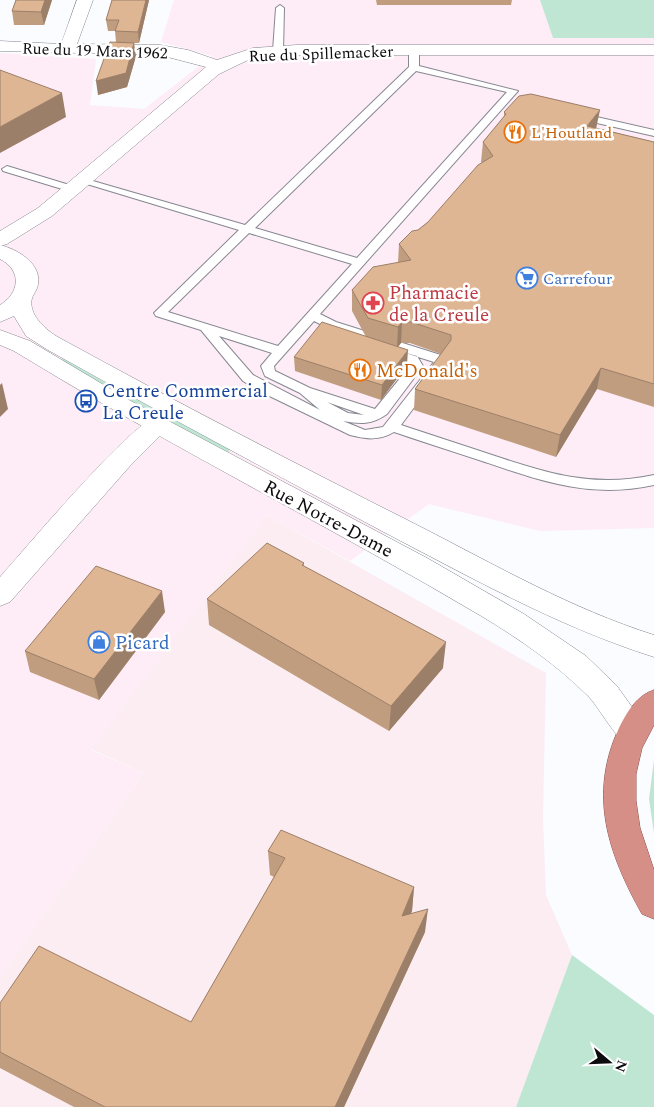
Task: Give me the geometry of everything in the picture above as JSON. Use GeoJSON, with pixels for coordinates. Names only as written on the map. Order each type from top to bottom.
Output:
{"type":"FeatureCollection","features":[{"type":"Feature","properties":{"kind":"highway"},"geometry":{"type":"LineString","coordinates":[[654,702],[633,732],[621,767],[619,807],[629,851],[637,873],[654,903]]}},
{"type":"Feature","properties":{"kind":"street"},"geometry":{"type":"LineString","coordinates":[[67,49],[84,0]]}},
{"type":"Feature","properties":{"kind":"street","name":"Rue du 19 Mars 1962"},"geometry":{"type":"LineString","coordinates":[[0,46],[160,50],[182,54],[218,66]]}},
{"type":"Feature","properties":{"kind":"street","name":"Rue du Spillemacker"},"geometry":{"type":"LineString","coordinates":[[0,240],[45,212],[218,66],[238,56],[278,51],[654,50]]}},
{"type":"Feature","properties":{"kind":"street","name":"Rue du Spillemacker"},"geometry":{"type":"LineString","coordinates":[[21,298],[28,283],[27,273],[22,264],[22,252],[26,240],[45,212]]}},
{"type":"Feature","properties":{"kind":"street"},"geometry":{"type":"LineString","coordinates":[[0,251],[22,264]]}},
{"type":"Feature","properties":{"kind":"street"},"geometry":{"type":"LineString","coordinates":[[0,316],[21,298]]}},
{"type":"Feature","properties":{"kind":"street","name":"Rue Notre-Dame"},"geometry":{"type":"LineString","coordinates":[[21,298],[23,313],[29,326],[41,336],[65,350],[381,519],[550,604],[601,629],[654,646]]}},
{"type":"Feature","properties":{"kind":"street","name":"Rue Notre-Dame"},"geometry":{"type":"LineString","coordinates":[[0,337],[22,346],[156,425],[417,565],[536,636],[559,652],[591,680],[606,695],[633,732]]}},
{"type":"Feature","properties":{"kind":"street"},"geometry":{"type":"LineString","coordinates":[[0,595],[116,466],[156,425]]}},
{"type":"Feature","properties":{"kind":"lane"},"geometry":{"type":"LineString","coordinates":[[278,51],[280,8]]}},
{"type":"Feature","properties":{"kind":"lane"},"geometry":{"type":"LineString","coordinates":[[279,351],[160,313],[414,68],[414,50]]}},
{"type":"Feature","properties":{"kind":"lane"},"geometry":{"type":"LineString","coordinates":[[332,325],[346,338],[408,357],[417,363],[416,368],[378,414],[361,411],[330,396],[305,390],[268,370],[270,363],[359,262],[509,100],[513,91],[414,68]]}},
{"type":"Feature","properties":{"kind":"lane"},"geometry":{"type":"LineString","coordinates":[[570,114],[654,133]]}},
{"type":"Feature","properties":{"kind":"lane"},"geometry":{"type":"LineString","coordinates":[[6,169],[77,185],[247,229],[359,262]]}},
{"type":"Feature","properties":{"kind":"lane"},"geometry":{"type":"LineString","coordinates":[[206,327],[248,378],[262,387],[355,432],[379,434],[392,427],[442,360],[332,325],[312,315]]}},
{"type":"Feature","properties":{"kind":"lane"},"geometry":{"type":"LineString","coordinates":[[392,427],[516,468],[571,483],[613,487],[654,480]]}},
{"type":"Feature","properties":{"kind":"shaded area"},"geometry":{"type":"Polygon","coordinates":[[[174,0],[540,0],[553,38],[654,38],[654,528],[540,531],[429,504],[350,561],[267,515],[91,750],[144,773],[0,976],[0,53],[96,59],[90,105],[144,109],[212,56],[161,42],[174,0]]]}},
{"type":"Feature","properties":{"kind":"shaded area"},"geometry":{"type":"Polygon","coordinates":[[[267,515],[546,673],[543,817],[546,895],[572,955],[516,1107],[0,1107],[0,976],[144,773],[91,749],[267,515]]]}},
{"type":"Feature","properties":{"kind":"green space"},"geometry":{"type":"Polygon","coordinates":[[[540,0],[654,0],[654,38],[553,38],[540,0]]]}},
{"type":"Feature","properties":{"kind":"green space"},"geometry":{"type":"Polygon","coordinates":[[[65,357],[233,447],[226,454],[164,422],[58,361],[65,357]]]}},
{"type":"Feature","properties":{"kind":"green space"},"geometry":{"type":"Polygon","coordinates":[[[654,760],[654,833],[649,799],[654,760]]]}},
{"type":"Feature","properties":{"kind":"green space"},"geometry":{"type":"Polygon","coordinates":[[[572,955],[654,1015],[654,1107],[516,1107],[572,955]]]}},
{"type":"Feature","properties":{"kind":"building"},"geometry":{"type":"Polygon","coordinates":[[[16,0],[45,0],[41,12],[12,11],[16,0]]]}},
{"type":"Feature","properties":{"kind":"building"},"geometry":{"type":"Polygon","coordinates":[[[112,0],[146,0],[138,32],[115,31],[119,20],[106,20],[112,0]]]}},
{"type":"Feature","properties":{"kind":"building"},"geometry":{"type":"Polygon","coordinates":[[[110,42],[134,43],[126,73],[96,81],[110,42]]]}},
{"type":"Feature","properties":{"kind":"building"},"geometry":{"type":"Polygon","coordinates":[[[0,70],[62,93],[0,127],[0,70]]]}},
{"type":"Feature","properties":{"kind":"building","name":"Carrefour"},"geometry":{"type":"Polygon","coordinates":[[[531,94],[600,110],[587,126],[654,142],[654,384],[601,368],[560,435],[415,389],[451,340],[451,335],[411,322],[402,322],[398,327],[368,318],[352,290],[373,267],[411,260],[399,244],[412,231],[418,230],[428,222],[478,165],[493,156],[483,142],[506,114],[504,112],[519,96],[531,94]]]}},
{"type":"Feature","properties":{"kind":"building","name":"McDonald's"},"geometry":{"type":"Polygon","coordinates":[[[322,322],[408,350],[382,385],[294,357],[322,322]]]}},
{"type":"Feature","properties":{"kind":"building"},"geometry":{"type":"Polygon","coordinates":[[[267,543],[304,563],[302,565],[446,642],[391,706],[207,599],[267,543]]]}},
{"type":"Feature","properties":{"kind":"building","name":"Picard"},"geometry":{"type":"Polygon","coordinates":[[[96,566],[162,591],[94,679],[25,651],[96,566]]]}},
{"type":"Feature","properties":{"kind":"building"},"geometry":{"type":"Polygon","coordinates":[[[281,830],[414,887],[402,916],[428,909],[335,1107],[105,1107],[0,1052],[0,1003],[39,946],[191,1022],[285,858],[268,851],[281,830]]]}},
{"type":"Feature","properties":{"kind":"place","name":"L'Houtland"},"geometry":{"type":"Point","coordinates":[515,132]}},
{"type":"Feature","properties":{"kind":"place","name":"Carrefour"},"geometry":{"type":"Point","coordinates":[527,278]}},
{"type":"Feature","properties":{"kind":"place","name":"Pharmacie de la Creule"},"geometry":{"type":"Point","coordinates":[373,303]}},
{"type":"Feature","properties":{"kind":"place","name":"McDonald's"},"geometry":{"type":"Point","coordinates":[360,370]}},
{"type":"Feature","properties":{"kind":"place","name":"Centre Commercial La Creule"},"geometry":{"type":"Point","coordinates":[86,401]}},
{"type":"Feature","properties":{"kind":"place","name":"Picard"},"geometry":{"type":"Point","coordinates":[99,642]}}]}
